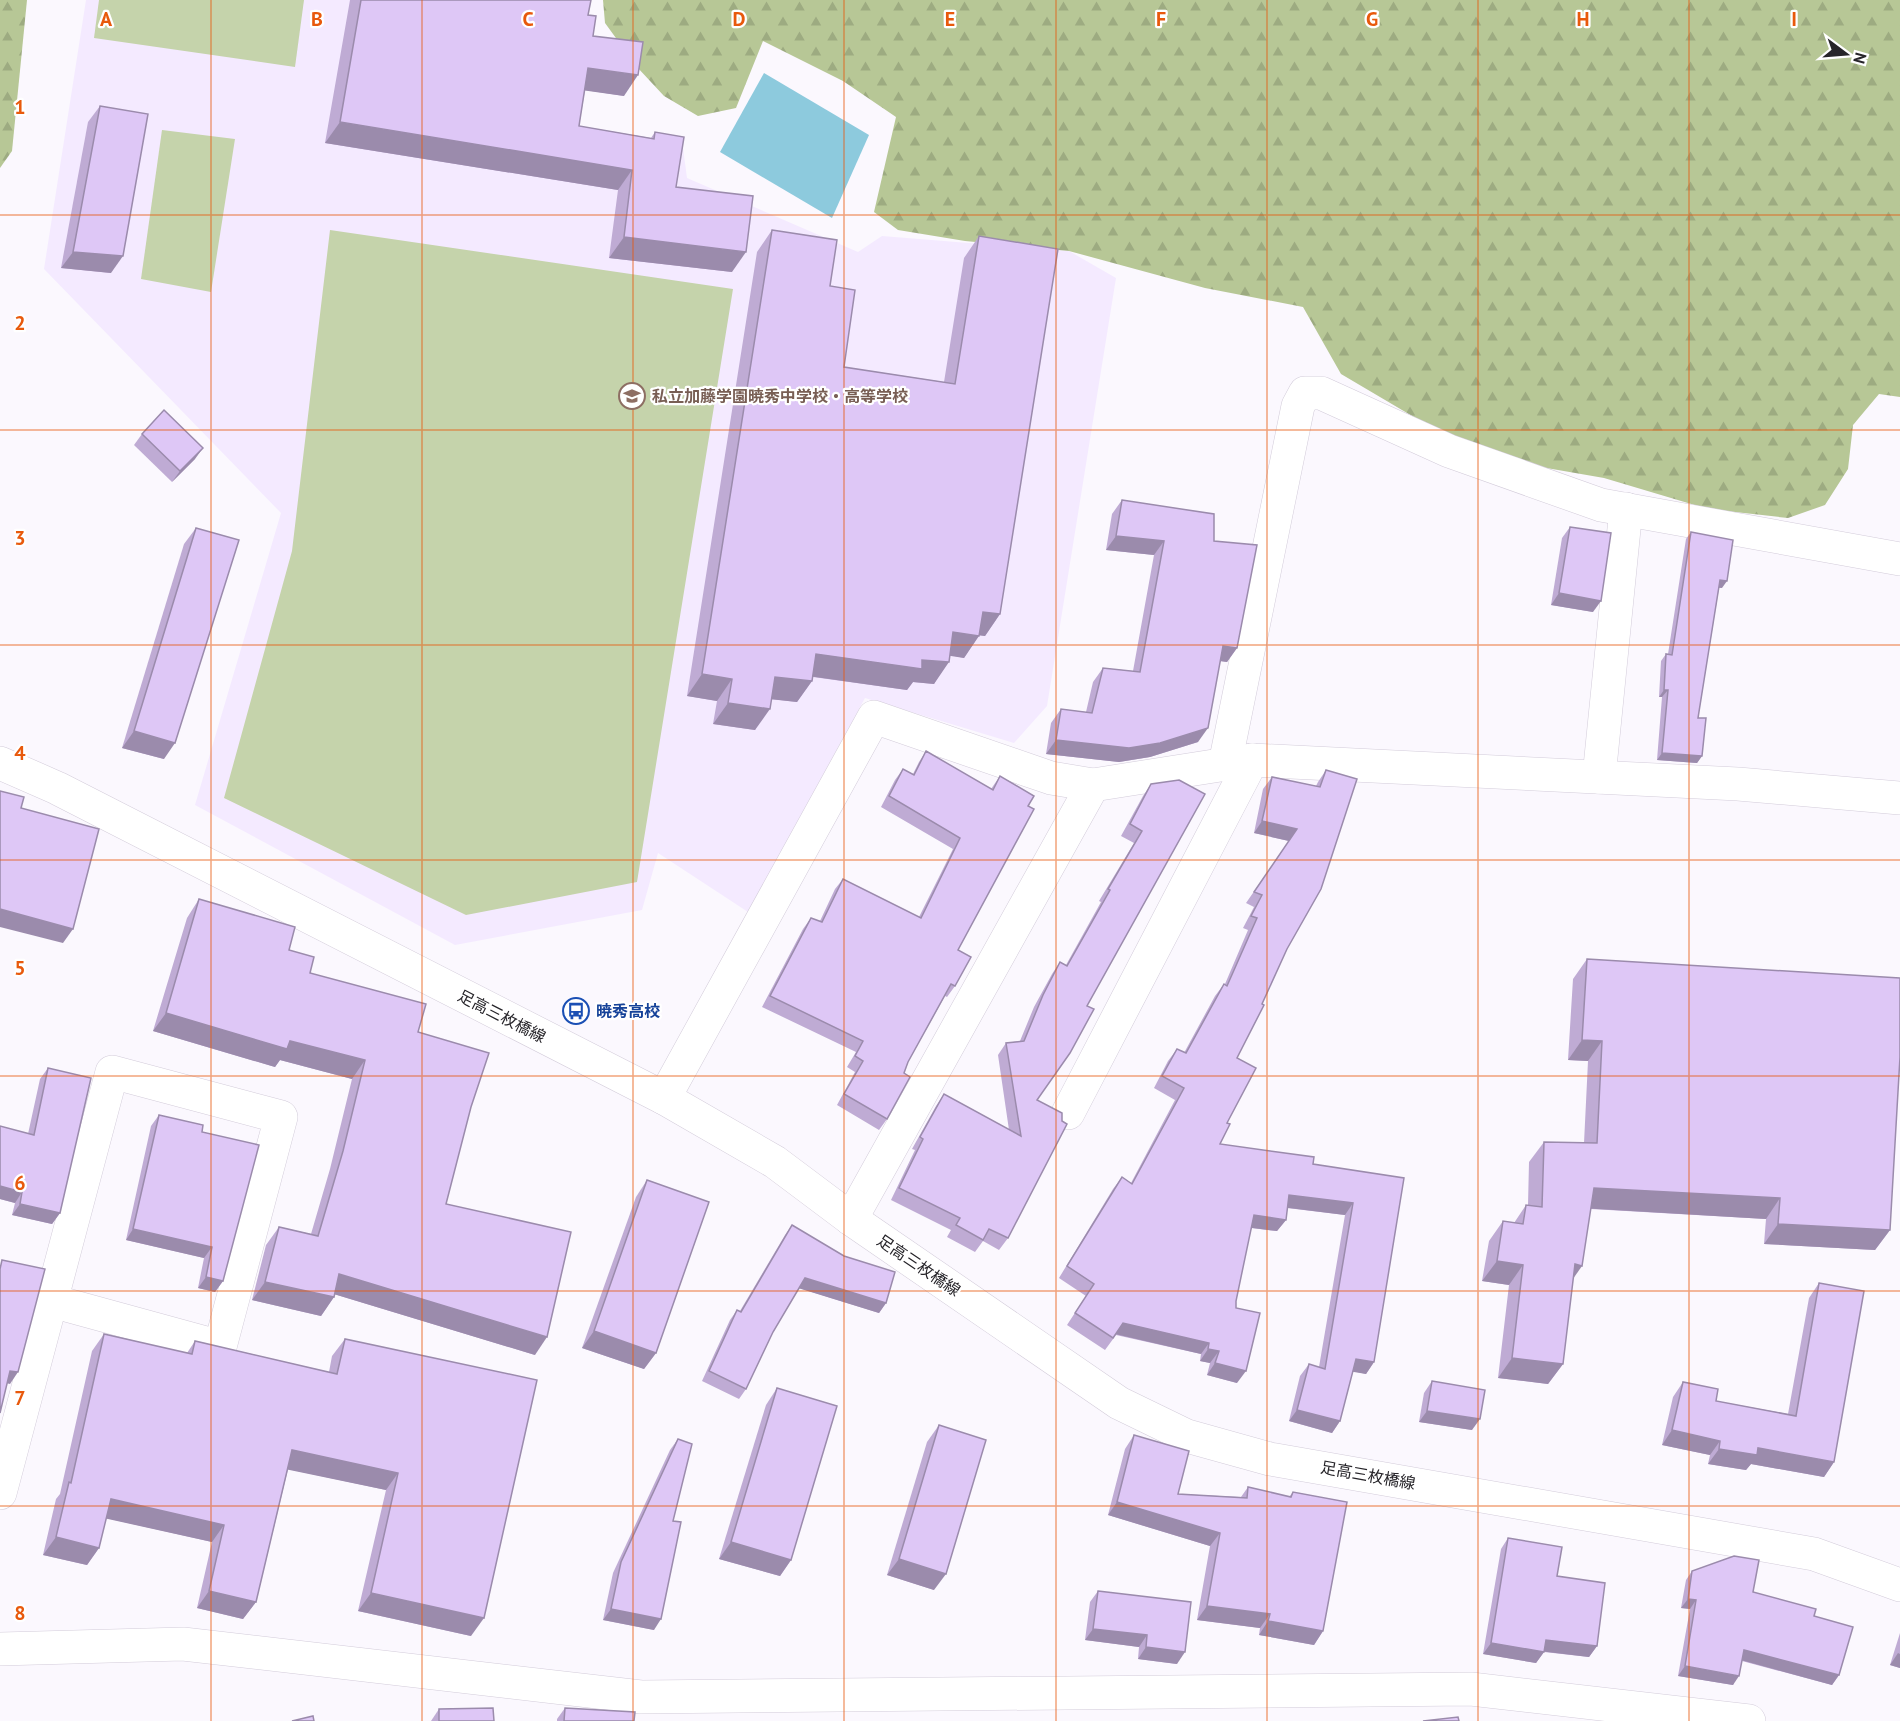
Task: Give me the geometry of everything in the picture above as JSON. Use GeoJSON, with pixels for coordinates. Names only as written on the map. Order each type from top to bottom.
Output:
{"type":"FeatureCollection","features":[{"type":"Feature","properties":{"kind":"street"},"geometry":{"type":"LineString","coordinates":[[1068,1113],[1239,762],[1298,405],[1305,393],[1321,393],[1449,451],[1600,505],[1900,559]]}},
{"type":"Feature","properties":{"kind":"street"},"geometry":{"type":"LineString","coordinates":[[1599,777],[1626,509]]}},
{"type":"Feature","properties":{"kind":"street"},"geometry":{"type":"LineString","coordinates":[[664,1098],[874,717],[1051,778],[1093,785],[1239,762],[1738,784],[1900,798]]}},
{"type":"Feature","properties":{"kind":"street","name":"足高三枚橋線"},"geometry":{"type":"LineString","coordinates":[[0,763],[57,788],[664,1098],[775,1162],[851,1219],[1119,1403],[1187,1436],[1270,1459],[1814,1554],[1900,1585]]}},
{"type":"Feature","properties":{"kind":"street"},"geometry":{"type":"LineString","coordinates":[[851,1219],[1093,785]]}},
{"type":"Feature","properties":{"kind":"street"},"geometry":{"type":"LineString","coordinates":[[0,1493],[112,1072],[281,1118],[220,1347],[52,1301]]}},
{"type":"Feature","properties":{"kind":"street"},"geometry":{"type":"LineString","coordinates":[[0,1649],[183,1644],[641,1709],[1471,1689],[1597,1712],[1749,1721]]}},
{"type":"Feature","properties":{"kind":"shaded area","name":"私立加藤学園暁秀中学校・高等学校"},"geometry":{"type":"Polygon","coordinates":[[[86,0],[582,0],[580,135],[683,148],[687,178],[858,252],[882,236],[1069,251],[1116,278],[1047,706],[1014,743],[865,698],[748,912],[658,853],[642,910],[455,945],[195,805],[281,513],[44,269],[86,0]]]}},
{"type":"Feature","properties":{"kind":"green space"},"geometry":{"type":"Polygon","coordinates":[[[0,0],[27,0],[12,151],[0,168],[0,0]]]}},
{"type":"Feature","properties":{"kind":"green space"},"geometry":{"type":"Polygon","coordinates":[[[99,0],[304,0],[295,67],[94,38],[99,0]]]}},
{"type":"Feature","properties":{"kind":"green space"},"geometry":{"type":"Polygon","coordinates":[[[603,0],[1900,0],[1900,397],[1879,394],[1853,425],[1848,469],[1825,505],[1788,518],[1708,509],[1604,478],[1535,466],[1463,446],[1341,374],[1303,307],[1205,288],[1069,251],[965,241],[898,230],[874,212],[896,117],[843,81],[763,41],[736,108],[698,116],[664,96],[637,67],[605,23],[603,0]]]}},
{"type":"Feature","properties":{"kind":"green space"},"geometry":{"type":"Polygon","coordinates":[[[162,130],[235,139],[211,292],[141,279],[162,130]]]}},
{"type":"Feature","properties":{"kind":"green space"},"geometry":{"type":"Polygon","coordinates":[[[330,230],[733,289],[637,882],[466,915],[224,798],[292,551],[330,230]]]}},
{"type":"Feature","properties":{"kind":"water"},"geometry":{"type":"Polygon","coordinates":[[[764,73],[869,135],[832,218],[720,152],[764,73]]]}},
{"type":"Feature","properties":{"kind":"building"},"geometry":{"type":"Polygon","coordinates":[[[361,0],[591,0],[588,15],[596,16],[593,36],[643,42],[638,75],[588,68],[579,126],[654,139],[655,132],[684,137],[676,187],[753,196],[746,252],[624,237],[632,170],[340,122],[361,0]]]}},
{"type":"Feature","properties":{"kind":"building"},"geometry":{"type":"Polygon","coordinates":[[[100,106],[148,114],[123,256],[73,252],[100,106]]]}},
{"type":"Feature","properties":{"kind":"building"},"geometry":{"type":"Polygon","coordinates":[[[772,230],[837,240],[830,286],[855,290],[844,367],[955,384],[979,236],[1058,249],[1000,614],[983,612],[979,636],[953,632],[949,662],[922,660],[922,669],[816,654],[812,681],[775,677],[770,709],[728,703],[732,679],[702,674],[772,230]]]}},
{"type":"Feature","properties":{"kind":"building"},"geometry":{"type":"Polygon","coordinates":[[[164,410],[203,448],[180,471],[142,434],[164,410]]]}},
{"type":"Feature","properties":{"kind":"building"},"geometry":{"type":"Polygon","coordinates":[[[1122,500],[1214,514],[1214,541],[1257,545],[1237,648],[1223,646],[1208,728],[1160,743],[1129,748],[1056,740],[1061,709],[1092,713],[1103,668],[1140,672],[1164,541],[1116,536],[1122,500]]]}},
{"type":"Feature","properties":{"kind":"building"},"geometry":{"type":"Polygon","coordinates":[[[1570,527],[1611,533],[1601,601],[1559,593],[1570,527]]]}},
{"type":"Feature","properties":{"kind":"building"},"geometry":{"type":"Polygon","coordinates":[[[196,528],[239,540],[175,743],[134,731],[196,528]]]}},
{"type":"Feature","properties":{"kind":"building"},"geometry":{"type":"Polygon","coordinates":[[[1691,532],[1733,540],[1727,581],[1720,580],[1698,718],[1706,718],[1702,756],[1662,753],[1668,690],[1664,690],[1666,654],[1672,655],[1691,532]]]}},
{"type":"Feature","properties":{"kind":"building"},"geometry":{"type":"Polygon","coordinates":[[[926,751],[993,790],[1000,776],[1034,796],[1028,806],[1034,809],[958,950],[971,957],[955,986],[951,984],[908,1062],[904,1073],[910,1077],[887,1119],[844,1094],[863,1061],[855,1056],[863,1041],[770,996],[811,918],[822,922],[843,879],[921,918],[960,838],[889,796],[903,769],[914,775],[926,751]]]}},
{"type":"Feature","properties":{"kind":"building"},"geometry":{"type":"Polygon","coordinates":[[[1326,770],[1357,779],[1321,889],[1287,949],[1262,1004],[1264,1005],[1237,1058],[1256,1068],[1227,1123],[1230,1124],[1220,1144],[1314,1157],[1313,1164],[1404,1178],[1374,1362],[1356,1359],[1340,1421],[1297,1410],[1309,1364],[1325,1369],[1353,1203],[1289,1195],[1286,1220],[1254,1215],[1236,1301],[1236,1308],[1260,1313],[1246,1371],[1215,1363],[1219,1351],[1208,1349],[1209,1343],[1123,1323],[1113,1338],[1075,1313],[1094,1284],[1067,1266],[1122,1177],[1132,1184],[1184,1088],[1162,1076],[1177,1049],[1186,1053],[1224,984],[1227,986],[1257,918],[1251,916],[1262,895],[1254,892],[1297,829],[1262,821],[1272,777],[1320,787],[1326,770]]]}},
{"type":"Feature","properties":{"kind":"building"},"geometry":{"type":"Polygon","coordinates":[[[1179,780],[1205,794],[1087,1006],[1094,1009],[1070,1053],[1037,1100],[1062,1113],[1062,1121],[1067,1124],[1008,1238],[989,1229],[983,1240],[956,1225],[960,1218],[899,1188],[923,1139],[920,1137],[944,1094],[1021,1136],[1006,1043],[1024,1041],[1060,962],[1067,966],[1110,890],[1108,889],[1142,831],[1130,824],[1151,784],[1179,780]]]}},
{"type":"Feature","properties":{"kind":"building"},"geometry":{"type":"Polygon","coordinates":[[[0,791],[24,797],[21,808],[99,829],[73,929],[0,909],[0,791]]]}},
{"type":"Feature","properties":{"kind":"building"},"geometry":{"type":"Polygon","coordinates":[[[199,899],[295,927],[289,950],[314,957],[310,973],[426,1004],[418,1032],[489,1053],[471,1107],[446,1204],[571,1232],[547,1337],[339,1274],[334,1297],[265,1282],[279,1227],[318,1236],[343,1151],[365,1060],[290,1041],[287,1049],[166,1013],[199,899]]]}},
{"type":"Feature","properties":{"kind":"building"},"geometry":{"type":"Polygon","coordinates":[[[1587,959],[1900,978],[1900,1057],[1890,1230],[1778,1224],[1780,1198],[1594,1188],[1582,1266],[1575,1264],[1563,1364],[1512,1358],[1523,1265],[1497,1261],[1503,1221],[1523,1224],[1526,1205],[1542,1207],[1544,1142],[1597,1143],[1602,1041],[1582,1040],[1587,959]]]}},
{"type":"Feature","properties":{"kind":"building"},"geometry":{"type":"Polygon","coordinates":[[[48,1068],[91,1078],[60,1213],[20,1204],[22,1192],[0,1186],[0,1126],[34,1135],[48,1068]]]}},
{"type":"Feature","properties":{"kind":"building"},"geometry":{"type":"Polygon","coordinates":[[[159,1115],[203,1125],[202,1132],[259,1145],[223,1281],[206,1277],[212,1247],[133,1229],[159,1115]]]}},
{"type":"Feature","properties":{"kind":"building"},"geometry":{"type":"Polygon","coordinates":[[[647,1180],[709,1202],[656,1353],[594,1331],[647,1180]]]}},
{"type":"Feature","properties":{"kind":"building"},"geometry":{"type":"Polygon","coordinates":[[[792,1225],[844,1256],[895,1272],[886,1303],[805,1278],[773,1332],[746,1389],[709,1371],[737,1310],[741,1312],[792,1225]]]}},
{"type":"Feature","properties":{"kind":"building"},"geometry":{"type":"Polygon","coordinates":[[[2,1260],[45,1269],[18,1372],[10,1371],[0,1413],[0,1269],[2,1260]]]}},
{"type":"Feature","properties":{"kind":"building"},"geometry":{"type":"Polygon","coordinates":[[[1819,1283],[1864,1291],[1834,1462],[1758,1448],[1757,1455],[1719,1449],[1720,1441],[1672,1430],[1683,1382],[1718,1389],[1716,1401],[1796,1416],[1819,1283]]]}},
{"type":"Feature","properties":{"kind":"building"},"geometry":{"type":"Polygon","coordinates":[[[104,1334],[192,1354],[195,1341],[337,1374],[345,1339],[537,1380],[484,1618],[371,1593],[398,1473],[292,1450],[256,1602],[209,1591],[224,1525],[111,1499],[99,1548],[56,1537],[69,1482],[71,1483],[104,1334]]]}},
{"type":"Feature","properties":{"kind":"building"},"geometry":{"type":"Polygon","coordinates":[[[1432,1381],[1485,1390],[1480,1419],[1427,1411],[1432,1381]]]}},
{"type":"Feature","properties":{"kind":"building"},"geometry":{"type":"Polygon","coordinates":[[[777,1388],[837,1406],[791,1560],[731,1542],[777,1388]]]}},
{"type":"Feature","properties":{"kind":"building"},"geometry":{"type":"Polygon","coordinates":[[[939,1425],[986,1440],[946,1574],[899,1559],[939,1425]]]}},
{"type":"Feature","properties":{"kind":"building"},"geometry":{"type":"Polygon","coordinates":[[[1134,1435],[1189,1451],[1178,1494],[1247,1498],[1248,1487],[1291,1497],[1293,1492],[1347,1502],[1323,1631],[1268,1621],[1270,1614],[1207,1606],[1220,1533],[1117,1502],[1134,1435]]]}},
{"type":"Feature","properties":{"kind":"building"},"geometry":{"type":"Polygon","coordinates":[[[678,1439],[692,1444],[673,1521],[681,1522],[661,1619],[611,1609],[621,1562],[678,1439]]]}},
{"type":"Feature","properties":{"kind":"building"},"geometry":{"type":"Polygon","coordinates":[[[1508,1538],[1562,1547],[1557,1576],[1605,1583],[1597,1646],[1546,1640],[1544,1652],[1491,1643],[1508,1538]]]}},
{"type":"Feature","properties":{"kind":"building"},"geometry":{"type":"Polygon","coordinates":[[[1734,1556],[1759,1560],[1753,1592],[1816,1609],[1814,1616],[1853,1627],[1839,1675],[1744,1650],[1739,1676],[1685,1666],[1696,1600],[1688,1599],[1692,1571],[1734,1556]]]}},
{"type":"Feature","properties":{"kind":"building"},"geometry":{"type":"Polygon","coordinates":[[[1098,1591],[1191,1602],[1185,1652],[1146,1647],[1147,1635],[1093,1629],[1098,1591]]]}},
{"type":"Feature","properties":{"kind":"building"},"geometry":{"type":"Polygon","coordinates":[[[493,1708],[494,1721],[439,1721],[439,1709],[493,1708]]]}},
{"type":"Feature","properties":{"kind":"building"},"geometry":{"type":"Polygon","coordinates":[[[565,1708],[635,1712],[634,1721],[564,1721],[565,1708]]]}},
{"type":"Feature","properties":{"kind":"building"},"geometry":{"type":"Polygon","coordinates":[[[313,1716],[314,1721],[292,1721],[313,1716]]]}},
{"type":"Feature","properties":{"kind":"building"},"geometry":{"type":"Polygon","coordinates":[[[1458,1717],[1459,1721],[1423,1721],[1458,1717]]]}},
{"type":"Feature","properties":{"kind":"place","name":"私立加藤学園暁秀中学校・高等学校"},"geometry":{"type":"Point","coordinates":[632,396]}},
{"type":"Feature","properties":{"kind":"place","name":"暁秀高校"},"geometry":{"type":"Point","coordinates":[576,1011]}}]}
